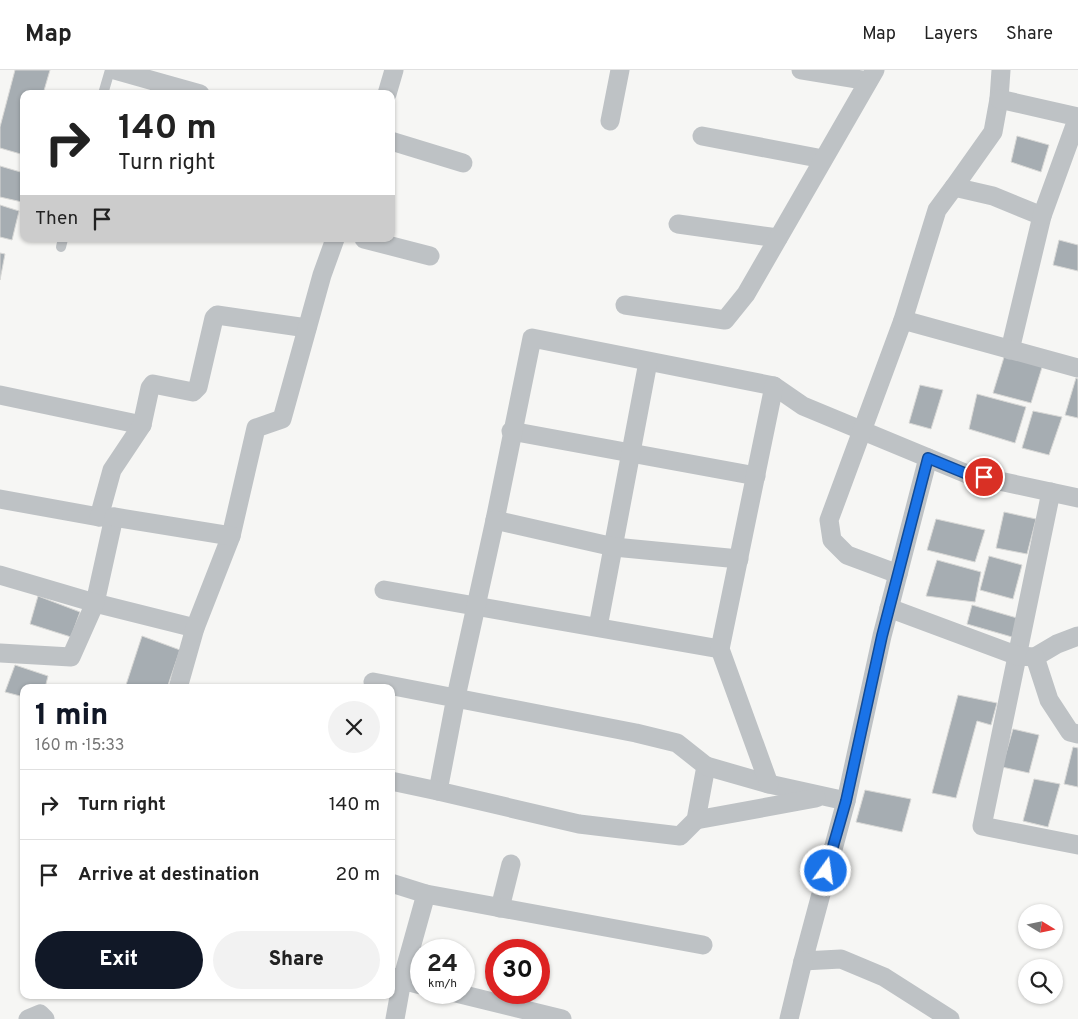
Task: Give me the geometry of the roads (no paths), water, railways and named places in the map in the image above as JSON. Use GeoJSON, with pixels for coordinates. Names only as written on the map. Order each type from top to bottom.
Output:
{"type":"FeatureCollection","features":[{"type":"Feature","properties":{"kind":"street"},"geometry":{"type":"LineString","coordinates":[[115,70],[186,90]]}},
{"type":"Feature","properties":{"kind":"street"},"geometry":{"type":"LineString","coordinates":[[388,90],[394,70]]}},
{"type":"Feature","properties":{"kind":"street"},"geometry":{"type":"LineString","coordinates":[[610,120],[620,70]]}},
{"type":"Feature","properties":{"kind":"street"},"geometry":{"type":"LineString","coordinates":[[625,305],[725,320],[746,294],[872,76],[801,70]]}},
{"type":"Feature","properties":{"kind":"street"},"geometry":{"type":"LineString","coordinates":[[898,574],[847,555],[832,540],[829,520],[903,320],[937,210],[993,132],[999,99],[1001,70]]}},
{"type":"Feature","properties":{"kind":"street"},"geometry":{"type":"LineString","coordinates":[[999,99],[1078,117],[1042,216],[1010,350]]}},
{"type":"Feature","properties":{"kind":"street"},"geometry":{"type":"LineString","coordinates":[[702,136],[823,160]]}},
{"type":"Feature","properties":{"kind":"street"},"geometry":{"type":"LineString","coordinates":[[395,142],[463,163]]}},
{"type":"Feature","properties":{"kind":"street"},"geometry":{"type":"LineString","coordinates":[[954,186],[993,196],[1042,216]]}},
{"type":"Feature","properties":{"kind":"street"},"geometry":{"type":"LineString","coordinates":[[678,224],[778,238]]}},
{"type":"Feature","properties":{"kind":"street"},"geometry":{"type":"LineString","coordinates":[[179,684],[195,628],[231,536],[256,428],[282,420],[322,275],[334,242]]}},
{"type":"Feature","properties":{"kind":"street"},"geometry":{"type":"LineString","coordinates":[[376,242],[430,256]]}},
{"type":"Feature","properties":{"kind":"street"},"geometry":{"type":"LineString","coordinates":[[0,653],[71,657],[80,641],[95,603],[112,470],[142,425],[153,384],[193,392],[198,387],[214,318],[217,315],[307,328]]}},
{"type":"Feature","properties":{"kind":"street"},"geometry":{"type":"LineString","coordinates":[[903,320],[1078,368]]}},
{"type":"Feature","properties":{"kind":"street"},"geometry":{"type":"LineString","coordinates":[[438,791],[456,697],[496,520],[512,431],[532,338],[774,386],[803,406],[967,474],[1078,498]]}},
{"type":"Feature","properties":{"kind":"street"},"geometry":{"type":"LineString","coordinates":[[598,627],[648,362]]}},
{"type":"Feature","properties":{"kind":"street"},"geometry":{"type":"LineString","coordinates":[[769,784],[720,650],[774,386]]}},
{"type":"Feature","properties":{"kind":"street"},"geometry":{"type":"LineString","coordinates":[[0,395],[142,425]]}},
{"type":"Feature","properties":{"kind":"street"},"geometry":{"type":"LineString","coordinates":[[512,431],[756,476]]}},
{"type":"Feature","properties":{"kind":"street"},"geometry":{"type":"LineString","coordinates":[[789,1019],[846,801],[898,574],[928,458]]}},
{"type":"Feature","properties":{"kind":"street"},"geometry":{"type":"LineString","coordinates":[[1051,492],[1027,657],[982,826],[1078,845]]}},
{"type":"Feature","properties":{"kind":"street"},"geometry":{"type":"LineString","coordinates":[[0,499],[231,536]]}},
{"type":"Feature","properties":{"kind":"street"},"geometry":{"type":"LineString","coordinates":[[496,520],[614,547],[739,559]]}},
{"type":"Feature","properties":{"kind":"street"},"geometry":{"type":"LineString","coordinates":[[0,575],[95,603],[195,628]]}},
{"type":"Feature","properties":{"kind":"street"},"geometry":{"type":"LineString","coordinates":[[384,590],[720,650]]}},
{"type":"Feature","properties":{"kind":"street"},"geometry":{"type":"LineString","coordinates":[[890,608],[1027,657],[1078,636]]}},
{"type":"Feature","properties":{"kind":"street"},"geometry":{"type":"LineString","coordinates":[[1027,657],[1049,700],[1070,732],[1078,734]]}},
{"type":"Feature","properties":{"kind":"street"},"geometry":{"type":"LineString","coordinates":[[372,682],[383,684]]}},
{"type":"Feature","properties":{"kind":"street"},"geometry":{"type":"LineString","coordinates":[[395,686],[636,732],[677,743],[706,766],[769,784],[846,801]]}},
{"type":"Feature","properties":{"kind":"street"},"geometry":{"type":"LineString","coordinates":[[696,820],[706,766]]}},
{"type":"Feature","properties":{"kind":"street"},"geometry":{"type":"LineString","coordinates":[[395,782],[579,824],[680,836],[696,820],[822,796]]}},
{"type":"Feature","properties":{"kind":"street"},"geometry":{"type":"LineString","coordinates":[[500,908],[511,864]]}},
{"type":"Feature","properties":{"kind":"street"},"geometry":{"type":"LineString","coordinates":[[395,884],[426,894],[703,945]]}},
{"type":"Feature","properties":{"kind":"street"},"geometry":{"type":"LineString","coordinates":[[394,1019],[397,979],[426,894]]}},
{"type":"Feature","properties":{"kind":"street"},"geometry":{"type":"LineString","coordinates":[[803,961],[841,959],[884,977],[950,1019]]}},
{"type":"Feature","properties":{"kind":"street"},"geometry":{"type":"LineString","coordinates":[[397,979],[410,982]]}},
{"type":"Feature","properties":{"kind":"street"},"geometry":{"type":"LineString","coordinates":[[475,998],[562,1019]]}},
{"type":"Feature","properties":{"kind":"street"},"geometry":{"type":"LineString","coordinates":[[28,1019],[40,1014],[45,1019]]}},
{"type":"Feature","properties":{"kind":"lane"},"geometry":{"type":"LineString","coordinates":[[104,90],[110,70]]}}]}
